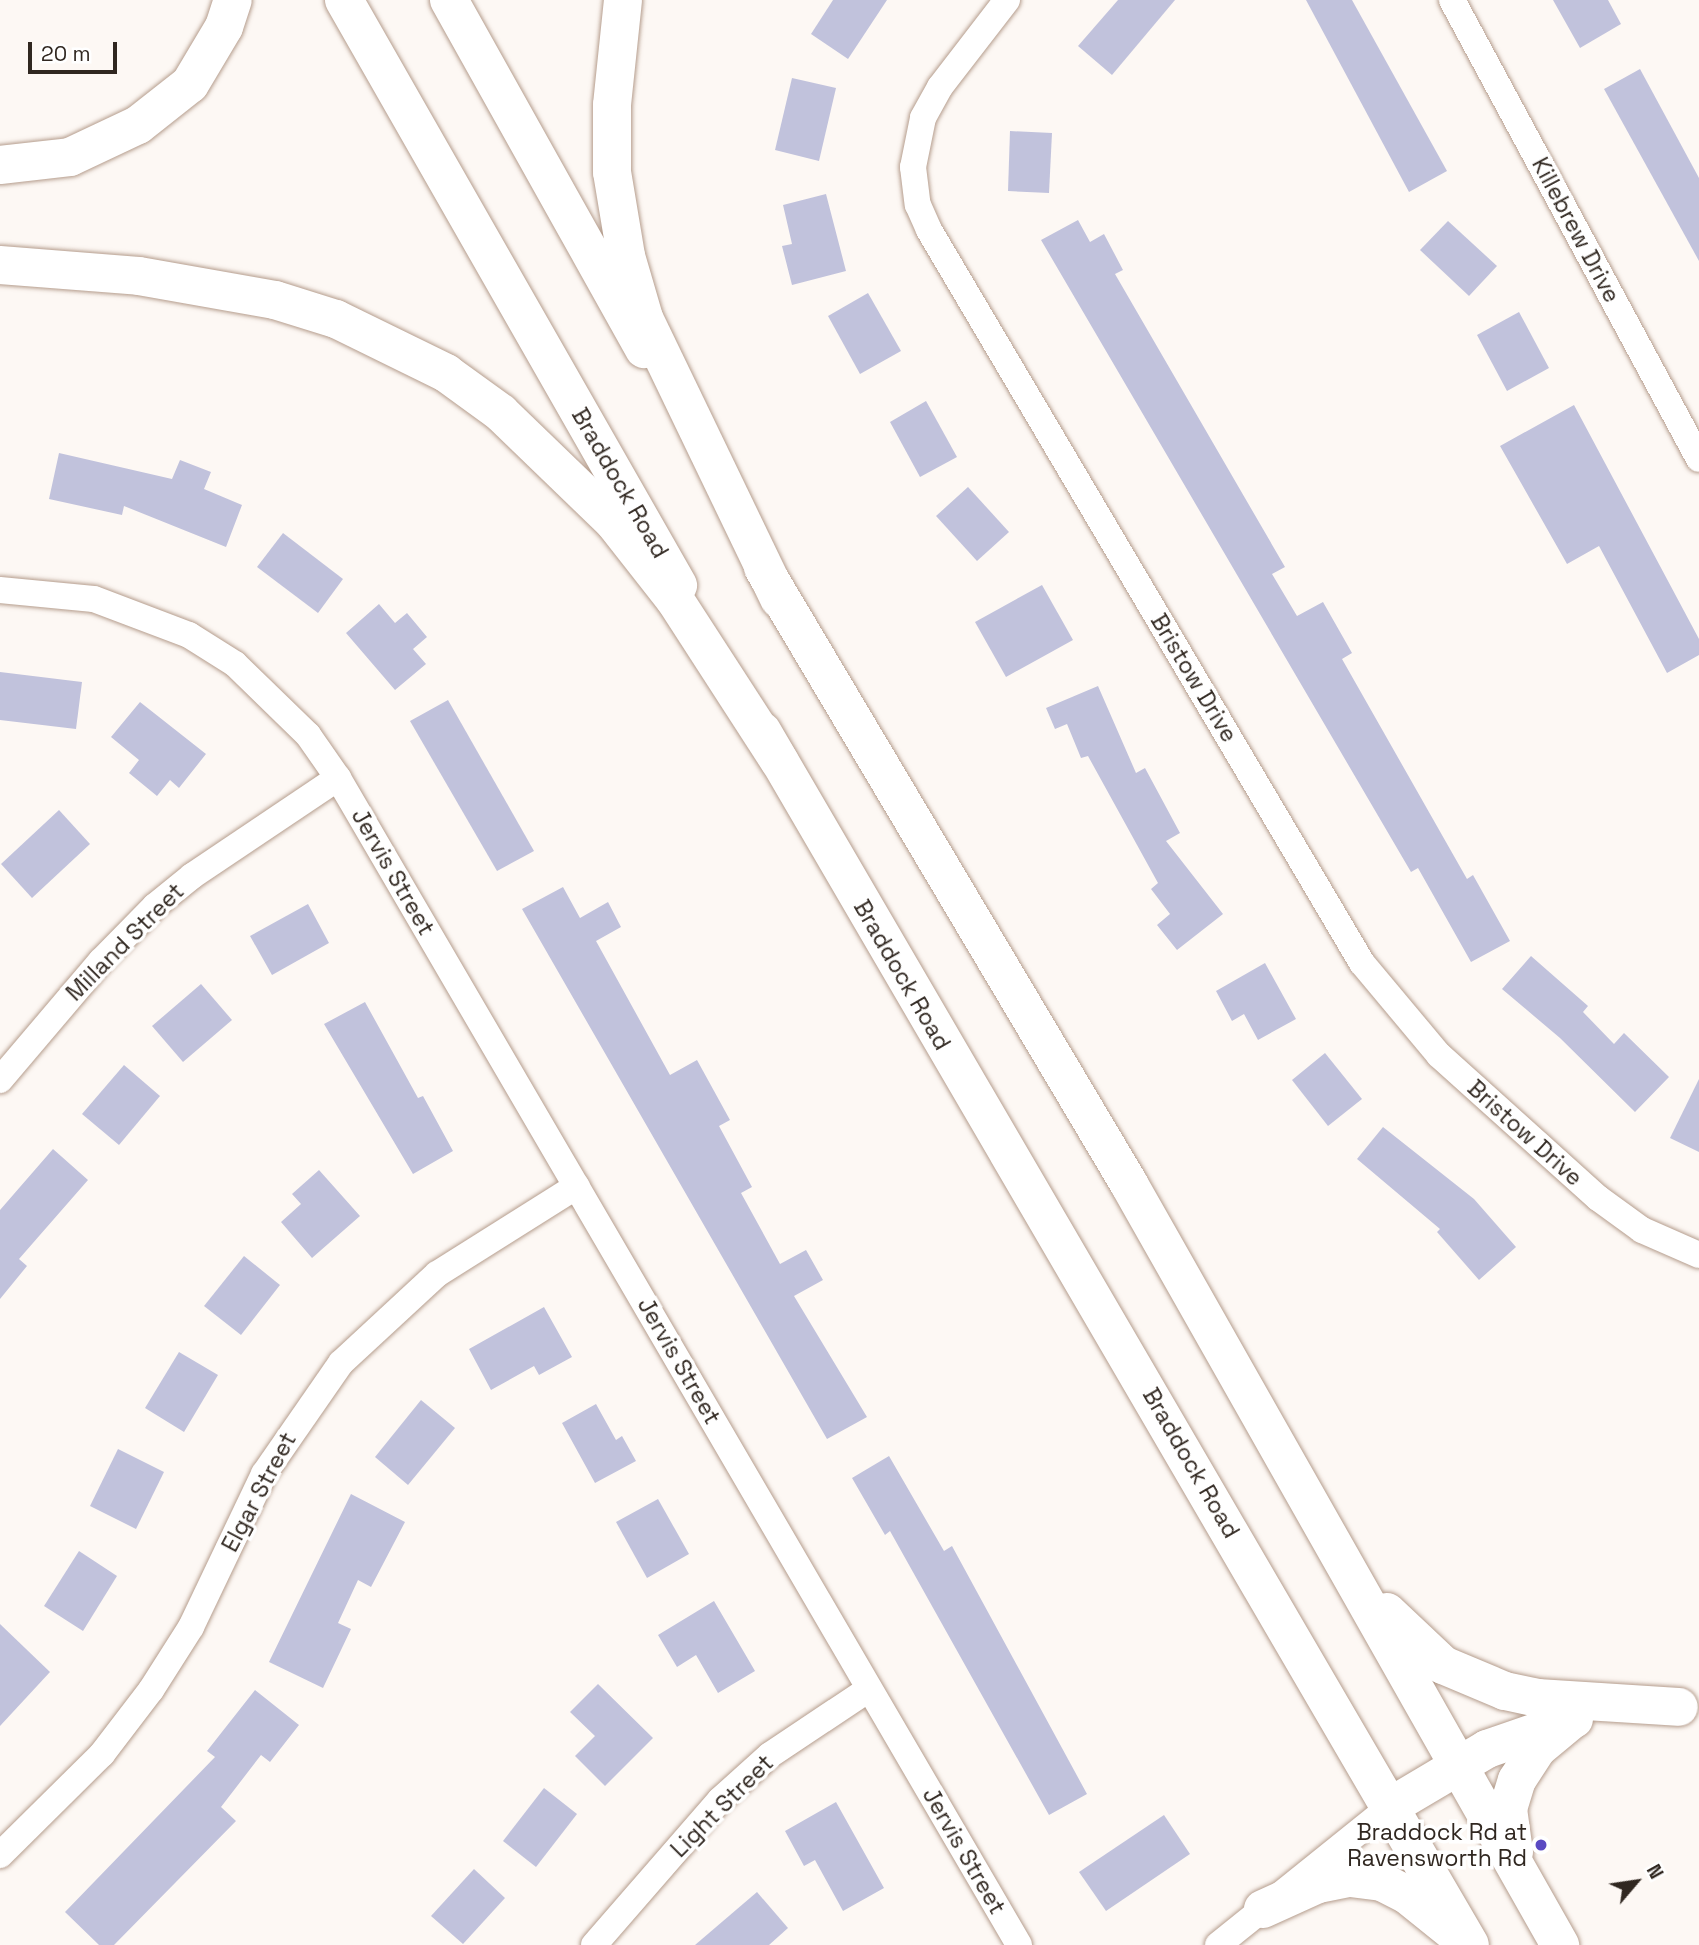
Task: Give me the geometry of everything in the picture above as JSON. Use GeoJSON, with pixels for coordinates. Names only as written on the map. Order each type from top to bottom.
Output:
{"type":"FeatureCollection","features":[{"type":"Feature","properties":{"kind":"main road"},"geometry":{"type":"LineString","coordinates":[[0,165],[69,157],[138,125],[190,83],[214,46],[233,0]]}},
{"type":"Feature","properties":{"kind":"main road","name":"Braddock Road"},"geometry":{"type":"LineString","coordinates":[[344,0],[779,761],[1391,1806],[1467,1945]]}},
{"type":"Feature","properties":{"kind":"main road"},"geometry":{"type":"LineString","coordinates":[[449,0],[537,150],[779,599],[1129,1184],[1559,1945]]}},
{"type":"Feature","properties":{"kind":"main road"},"geometry":{"type":"LineString","coordinates":[[623,0],[612,105],[612,172],[626,256],[644,318],[779,599]]}},
{"type":"Feature","properties":{"kind":"main road"},"geometry":{"type":"LineString","coordinates":[[0,265],[139,276],[275,300],[336,319],[446,373],[501,413],[613,521],[675,600],[779,761]]}},
{"type":"Feature","properties":{"kind":"main road"},"geometry":{"type":"LineString","coordinates":[[1309,1502],[1376,1601],[1410,1638],[1443,1665],[1505,1691],[1537,1698],[1689,1707]]}},
{"type":"Feature","properties":{"kind":"main road"},"geometry":{"type":"LineString","coordinates":[[1391,1806],[1458,1765],[1536,1729],[1573,1719],[1689,1707]]}},
{"type":"Feature","properties":{"kind":"main road"},"geometry":{"type":"LineString","coordinates":[[1520,1875],[1508,1826],[1511,1795],[1537,1749],[1573,1719]]}},
{"type":"Feature","properties":{"kind":"main road"},"geometry":{"type":"LineString","coordinates":[[1263,1909],[1318,1884],[1350,1878],[1382,1882],[1440,1917],[1467,1945]]}},
{"type":"Feature","properties":{"kind":"street","name":"Bristow Drive"},"geometry":{"type":"LineString","coordinates":[[1007,0],[940,88],[923,118],[913,167],[919,205],[929,230],[1362,963],[1439,1055],[1598,1198],[1654,1237],[1699,1255]]}},
{"type":"Feature","properties":{"kind":"street","name":"Killebrew Drive"},"geometry":{"type":"LineString","coordinates":[[1452,0],[1699,459]]}},
{"type":"Feature","properties":{"kind":"street","name":"Jervis Street"},"geometry":{"type":"LineString","coordinates":[[0,590],[94,599],[189,635],[235,664],[272,695],[308,734],[338,778],[1019,1945]]}},
{"type":"Feature","properties":{"kind":"street","name":"Milland Street"},"geometry":{"type":"LineString","coordinates":[[0,1080],[101,961],[155,906],[192,876],[338,778]]}},
{"type":"Feature","properties":{"kind":"street","name":"Elgar Street"},"geometry":{"type":"LineString","coordinates":[[0,1855],[102,1754],[151,1690],[191,1627],[264,1474],[341,1363],[437,1274],[577,1186]]}},
{"type":"Feature","properties":{"kind":"street","name":"Light Street"},"geometry":{"type":"LineString","coordinates":[[594,1945],[720,1800],[770,1755],[869,1689]]}},
{"type":"Feature","properties":{"kind":"street"},"geometry":{"type":"LineString","coordinates":[[1218,1945],[1391,1806]]}},
{"type":"Feature","properties":{"kind":"building"},"geometry":{"type":"Polygon","coordinates":[[[833,0],[887,0],[848,59],[811,34],[833,0]]]}},
{"type":"Feature","properties":{"kind":"building"},"geometry":{"type":"Polygon","coordinates":[[[1118,0],[1175,0],[1112,75],[1078,46],[1118,0]]]}},
{"type":"Feature","properties":{"kind":"building"},"geometry":{"type":"Polygon","coordinates":[[[1306,0],[1352,0],[1447,171],[1409,192],[1306,0]]]}},
{"type":"Feature","properties":{"kind":"building"},"geometry":{"type":"Polygon","coordinates":[[[1553,0],[1608,0],[1621,24],[1580,48],[1553,0]]]}},
{"type":"Feature","properties":{"kind":"building"},"geometry":{"type":"Polygon","coordinates":[[[1640,69],[1699,178],[1699,261],[1604,89],[1640,69]]]}},
{"type":"Feature","properties":{"kind":"building"},"geometry":{"type":"Polygon","coordinates":[[[792,78],[836,88],[819,161],[775,150],[792,78]]]}},
{"type":"Feature","properties":{"kind":"building"},"geometry":{"type":"Polygon","coordinates":[[[1010,131],[1052,133],[1049,193],[1008,191],[1010,131]]]}},
{"type":"Feature","properties":{"kind":"building"},"geometry":{"type":"Polygon","coordinates":[[[826,194],[846,271],[792,285],[782,246],[792,244],[783,205],[826,194]]]}},
{"type":"Feature","properties":{"kind":"building"},"geometry":{"type":"Polygon","coordinates":[[[1078,220],[1090,242],[1104,234],[1123,270],[1115,274],[1285,567],[1272,574],[1297,616],[1323,602],[1352,653],[1342,659],[1467,879],[1473,875],[1510,941],[1471,962],[1418,868],[1411,872],[1041,240],[1078,220]]]}},
{"type":"Feature","properties":{"kind":"building"},"geometry":{"type":"Polygon","coordinates":[[[1448,221],[1497,266],[1469,296],[1420,250],[1448,221]]]}},
{"type":"Feature","properties":{"kind":"building"},"geometry":{"type":"Polygon","coordinates":[[[868,293],[901,351],[860,374],[828,316],[868,293]]]}},
{"type":"Feature","properties":{"kind":"building"},"geometry":{"type":"Polygon","coordinates":[[[1519,312],[1549,368],[1507,391],[1477,335],[1519,312]]]}},
{"type":"Feature","properties":{"kind":"building"},"geometry":{"type":"Polygon","coordinates":[[[926,401],[957,457],[920,477],[890,422],[926,401]]]}},
{"type":"Feature","properties":{"kind":"building"},"geometry":{"type":"Polygon","coordinates":[[[1574,405],[1699,639],[1699,655],[1667,673],[1599,546],[1567,564],[1500,446],[1574,405]]]}},
{"type":"Feature","properties":{"kind":"building"},"geometry":{"type":"Polygon","coordinates":[[[59,453],[172,479],[180,460],[211,472],[204,489],[242,505],[226,547],[124,506],[122,515],[49,499],[59,453]]]}},
{"type":"Feature","properties":{"kind":"building"},"geometry":{"type":"Polygon","coordinates":[[[968,487],[1009,532],[977,561],[936,516],[968,487]]]}},
{"type":"Feature","properties":{"kind":"building"},"geometry":{"type":"Polygon","coordinates":[[[283,533],[343,579],[318,613],[257,567],[283,533]]]}},
{"type":"Feature","properties":{"kind":"building"},"geometry":{"type":"Polygon","coordinates":[[[1042,585],[1073,640],[1006,677],[975,622],[1042,585]]]}},
{"type":"Feature","properties":{"kind":"building"},"geometry":{"type":"Polygon","coordinates":[[[379,604],[395,623],[407,613],[427,637],[413,649],[426,664],[395,690],[346,633],[379,604]]]}},
{"type":"Feature","properties":{"kind":"building"},"geometry":{"type":"Polygon","coordinates":[[[0,672],[82,682],[76,729],[0,720],[0,672]]]}},
{"type":"Feature","properties":{"kind":"building"},"geometry":{"type":"Polygon","coordinates":[[[1098,686],[1136,773],[1145,768],[1180,833],[1166,841],[1223,914],[1177,950],[1157,925],[1170,914],[1151,889],[1158,883],[1088,756],[1081,758],[1067,724],[1055,729],[1046,708],[1098,686]]]}},
{"type":"Feature","properties":{"kind":"building"},"geometry":{"type":"Polygon","coordinates":[[[448,700],[534,851],[497,871],[410,721],[448,700]]]}},
{"type":"Feature","properties":{"kind":"building"},"geometry":{"type":"Polygon","coordinates":[[[140,702],[206,754],[179,788],[170,780],[157,796],[129,773],[139,760],[111,737],[140,702]]]}},
{"type":"Feature","properties":{"kind":"building"},"geometry":{"type":"Polygon","coordinates":[[[59,810],[90,844],[32,898],[1,864],[59,810]]]}},
{"type":"Feature","properties":{"kind":"building"},"geometry":{"type":"Polygon","coordinates":[[[563,887],[580,918],[608,902],[621,927],[596,941],[670,1075],[697,1060],[730,1120],[719,1126],[752,1187],[741,1193],[780,1264],[806,1250],[823,1280],[794,1296],[867,1417],[827,1439],[522,909],[563,887]]]}},
{"type":"Feature","properties":{"kind":"building"},"geometry":{"type":"Polygon","coordinates":[[[308,904],[329,943],[272,975],[250,936],[308,904]]]}},
{"type":"Feature","properties":{"kind":"building"},"geometry":{"type":"Polygon","coordinates":[[[1531,956],[1588,1006],[1583,1012],[1614,1044],[1624,1033],[1669,1077],[1635,1112],[1560,1038],[1502,989],[1531,956]]]}},
{"type":"Feature","properties":{"kind":"building"},"geometry":{"type":"Polygon","coordinates":[[[1265,963],[1296,1019],[1258,1040],[1244,1014],[1232,1021],[1216,991],[1265,963]]]}},
{"type":"Feature","properties":{"kind":"building"},"geometry":{"type":"Polygon","coordinates":[[[201,984],[232,1020],[183,1062],[152,1026],[201,984]]]}},
{"type":"Feature","properties":{"kind":"building"},"geometry":{"type":"Polygon","coordinates":[[[365,1002],[418,1098],[423,1096],[453,1151],[413,1174],[324,1024],[365,1002]]]}},
{"type":"Feature","properties":{"kind":"building"},"geometry":{"type":"Polygon","coordinates":[[[1325,1053],[1362,1099],[1328,1126],[1292,1080],[1325,1053]]]}},
{"type":"Feature","properties":{"kind":"building"},"geometry":{"type":"Polygon","coordinates":[[[124,1065],[160,1096],[119,1145],[82,1114],[124,1065]]]}},
{"type":"Feature","properties":{"kind":"building"},"geometry":{"type":"Polygon","coordinates":[[[1699,1079],[1699,1152],[1670,1138],[1699,1079]]]}},
{"type":"Feature","properties":{"kind":"building"},"geometry":{"type":"Polygon","coordinates":[[[1383,1127],[1474,1199],[1516,1247],[1479,1280],[1437,1232],[1440,1229],[1357,1159],[1383,1127]]]}},
{"type":"Feature","properties":{"kind":"building"},"geometry":{"type":"Polygon","coordinates":[[[53,1149],[88,1180],[19,1259],[27,1266],[0,1299],[0,1210],[53,1149]]]}},
{"type":"Feature","properties":{"kind":"building"},"geometry":{"type":"Polygon","coordinates":[[[319,1170],[360,1216],[312,1258],[281,1222],[301,1204],[292,1194],[319,1170]]]}},
{"type":"Feature","properties":{"kind":"building"},"geometry":{"type":"Polygon","coordinates":[[[244,1256],[280,1285],[241,1335],[204,1306],[244,1256]]]}},
{"type":"Feature","properties":{"kind":"building"},"geometry":{"type":"Polygon","coordinates":[[[544,1307],[572,1357],[539,1375],[534,1366],[491,1390],[469,1349],[544,1307]]]}},
{"type":"Feature","properties":{"kind":"building"},"geometry":{"type":"Polygon","coordinates":[[[179,1352],[218,1375],[184,1432],[145,1408],[179,1352]]]}},
{"type":"Feature","properties":{"kind":"building"},"geometry":{"type":"Polygon","coordinates":[[[421,1400],[455,1428],[408,1485],[375,1457],[421,1400]]]}},
{"type":"Feature","properties":{"kind":"building"},"geometry":{"type":"Polygon","coordinates":[[[596,1404],[616,1440],[622,1436],[636,1461],[595,1483],[562,1423],[596,1404]]]}},
{"type":"Feature","properties":{"kind":"building"},"geometry":{"type":"Polygon","coordinates":[[[118,1449],[164,1472],[136,1529],[90,1506],[118,1449]]]}},
{"type":"Feature","properties":{"kind":"building"},"geometry":{"type":"Polygon","coordinates":[[[889,1456],[944,1551],[952,1546],[1087,1794],[1049,1815],[890,1531],[885,1535],[852,1478],[889,1456]]]}},
{"type":"Feature","properties":{"kind":"building"},"geometry":{"type":"Polygon","coordinates":[[[351,1494],[405,1522],[371,1587],[358,1580],[338,1623],[351,1629],[323,1688],[269,1662],[351,1494]]]}},
{"type":"Feature","properties":{"kind":"building"},"geometry":{"type":"Polygon","coordinates":[[[658,1499],[689,1554],[647,1578],[616,1522],[658,1499]]]}},
{"type":"Feature","properties":{"kind":"building"},"geometry":{"type":"Polygon","coordinates":[[[79,1551],[117,1576],[83,1631],[44,1606],[79,1551]]]}},
{"type":"Feature","properties":{"kind":"building"},"geometry":{"type":"Polygon","coordinates":[[[714,1601],[755,1671],[718,1693],[696,1655],[677,1667],[658,1635],[714,1601]]]}},
{"type":"Feature","properties":{"kind":"building"},"geometry":{"type":"Polygon","coordinates":[[[0,1624],[50,1672],[0,1726],[0,1624]]]}},
{"type":"Feature","properties":{"kind":"building"},"geometry":{"type":"Polygon","coordinates":[[[598,1684],[653,1738],[605,1786],[575,1756],[595,1736],[570,1712],[598,1684]]]}},
{"type":"Feature","properties":{"kind":"building"},"geometry":{"type":"Polygon","coordinates":[[[255,1690],[299,1725],[270,1762],[261,1755],[221,1807],[236,1821],[114,1945],[99,1945],[65,1912],[215,1757],[207,1751],[255,1690]]]}},
{"type":"Feature","properties":{"kind":"building"},"geometry":{"type":"Polygon","coordinates":[[[544,1788],[577,1814],[536,1867],[503,1841],[544,1788]]]}},
{"type":"Feature","properties":{"kind":"building"},"geometry":{"type":"Polygon","coordinates":[[[836,1802],[884,1888],[843,1911],[815,1860],[804,1866],[785,1831],[836,1802]]]}},
{"type":"Feature","properties":{"kind":"building"},"geometry":{"type":"Polygon","coordinates":[[[1164,1815],[1190,1854],[1106,1911],[1079,1872],[1164,1815]]]}},
{"type":"Feature","properties":{"kind":"building"},"geometry":{"type":"Polygon","coordinates":[[[474,1869],[505,1898],[463,1944],[431,1916],[474,1869]]]}},
{"type":"Feature","properties":{"kind":"building"},"geometry":{"type":"Polygon","coordinates":[[[757,1892],[788,1928],[769,1945],[695,1945],[757,1892]]]}},
{"type":"Feature","properties":{"kind":"place","name":"Braddock Rd at Ravensworth Rd"},"geometry":{"type":"Point","coordinates":[1541,1845]}}]}
